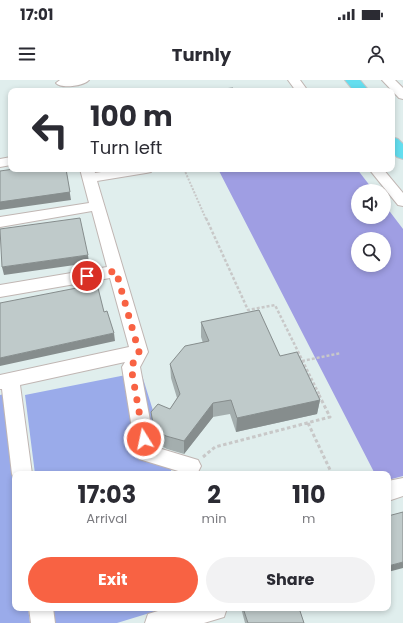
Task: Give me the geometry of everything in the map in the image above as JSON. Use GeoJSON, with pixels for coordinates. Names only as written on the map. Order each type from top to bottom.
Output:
{"type":"FeatureCollection","features":[{"type":"Feature","properties":{"kind":"main road"},"geometry":{"type":"LineString","coordinates":[[339,80],[346,88]]}},
{"type":"Feature","properties":{"kind":"main road"},"geometry":{"type":"LineString","coordinates":[[352,80],[359,88]]}},
{"type":"Feature","properties":{"kind":"main road"},"geometry":{"type":"LineString","coordinates":[[397,136],[403,154]]}},
{"type":"Feature","properties":{"kind":"street"},"geometry":{"type":"LineString","coordinates":[[62,85],[83,80]]}},
{"type":"Feature","properties":{"kind":"street"},"geometry":{"type":"LineString","coordinates":[[388,80],[403,97]]}},
{"type":"Feature","properties":{"kind":"street"},"geometry":{"type":"LineString","coordinates":[[111,172],[88,174],[139,352],[131,367],[146,453],[191,466]]}},
{"type":"Feature","properties":{"kind":"street"},"geometry":{"type":"LineString","coordinates":[[378,172],[403,202]]}},
{"type":"Feature","properties":{"kind":"street"},"geometry":{"type":"LineString","coordinates":[[0,222],[97,206]]}},
{"type":"Feature","properties":{"kind":"street"},"geometry":{"type":"LineString","coordinates":[[0,291],[116,271]]}},
{"type":"Feature","properties":{"kind":"street"},"geometry":{"type":"LineString","coordinates":[[21,471],[5,380],[139,352]]}},
{"type":"Feature","properties":{"kind":"street"},"geometry":{"type":"LineString","coordinates":[[391,490],[403,487]]}},
{"type":"Feature","properties":{"kind":"street"},"geometry":{"type":"LineString","coordinates":[[41,611],[43,623]]}},
{"type":"Feature","properties":{"kind":"street"},"geometry":{"type":"LineString","coordinates":[[157,623],[203,611]]}},
{"type":"Feature","properties":{"kind":"street"},"geometry":{"type":"LineString","coordinates":[[216,611],[219,623]]}},
{"type":"Feature","properties":{"kind":"path"},"geometry":{"type":"LineString","coordinates":[[185,172],[248,310],[275,305],[330,417],[215,447],[191,466]]}},
{"type":"Feature","properties":{"kind":"path"},"geometry":{"type":"LineString","coordinates":[[302,360],[341,353]]}},
{"type":"Feature","properties":{"kind":"path"},"geometry":{"type":"LineString","coordinates":[[308,423],[331,471]]}},
{"type":"Feature","properties":{"kind":"shaded area"},"geometry":{"type":"Polygon","coordinates":[[[220,172],[359,172],[369,184],[351,184],[351,224],[391,224],[391,213],[403,229],[403,476],[391,479],[391,471],[373,471],[220,172]]]}},
{"type":"Feature","properties":{"kind":"shaded area"},"geometry":{"type":"Polygon","coordinates":[[[141,372],[155,417],[136,439],[168,459],[171,471],[35,471],[25,395],[141,372]]]}},
{"type":"Feature","properties":{"kind":"shaded area"},"geometry":{"type":"Polygon","coordinates":[[[4,394],[12,471],[12,611],[28,611],[30,623],[0,623],[0,395],[4,394]]]}},
{"type":"Feature","properties":{"kind":"shaded area"},"geometry":{"type":"Polygon","coordinates":[[[52,611],[156,611],[117,623],[54,623],[52,611]]]}},
{"type":"Feature","properties":{"kind":"building"},"geometry":{"type":"Polygon","coordinates":[[[8,170],[8,172],[67,172],[70,192],[0,202],[0,171],[8,170]]]}},
{"type":"Feature","properties":{"kind":"building"},"geometry":{"type":"Polygon","coordinates":[[[80,218],[88,255],[2,267],[0,229],[80,218]]]}},
{"type":"Feature","properties":{"kind":"building"},"geometry":{"type":"Polygon","coordinates":[[[97,284],[104,312],[107,311],[114,333],[0,358],[0,303],[97,284]]]}},
{"type":"Feature","properties":{"kind":"building"},"geometry":{"type":"Polygon","coordinates":[[[259,310],[280,356],[297,352],[320,400],[237,418],[231,400],[213,403],[184,441],[166,436],[154,429],[151,412],[158,404],[170,409],[180,394],[170,364],[185,346],[209,341],[201,322],[259,310]]]}},
{"type":"Feature","properties":{"kind":"building"},"geometry":{"type":"Polygon","coordinates":[[[403,512],[403,562],[391,565],[391,515],[403,512]]]}},
{"type":"Feature","properties":{"kind":"building"},"geometry":{"type":"Polygon","coordinates":[[[244,611],[300,611],[304,623],[248,623],[244,611]]]}},
{"type":"Feature","properties":{"kind":"route"},"geometry":{"type":"LineString","coordinates":[[87,276],[116,271],[139,352],[131,367],[144,439]]}}]}
